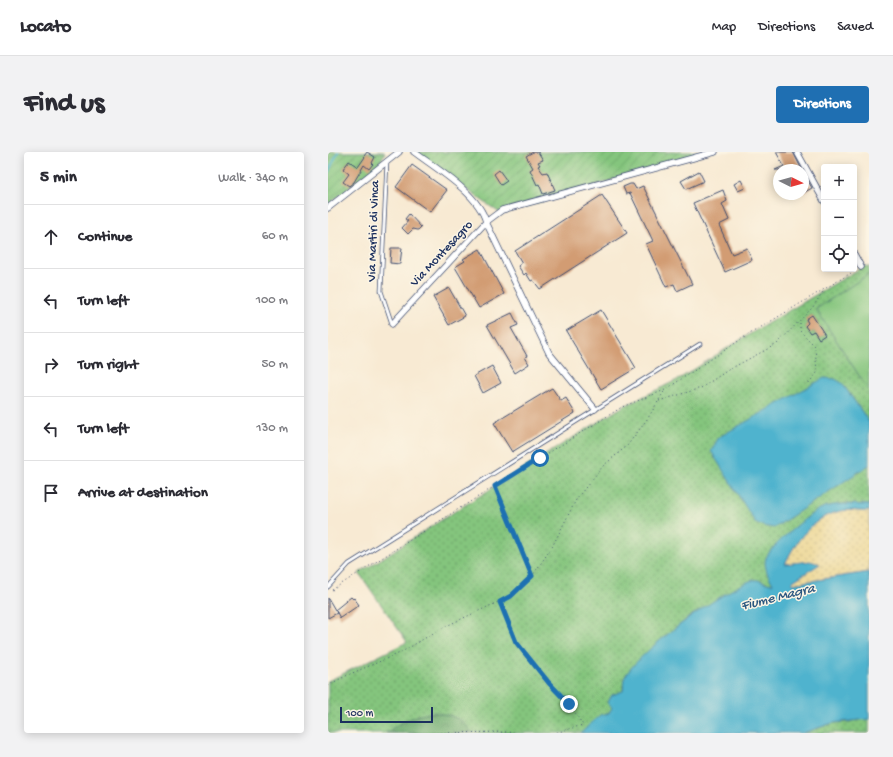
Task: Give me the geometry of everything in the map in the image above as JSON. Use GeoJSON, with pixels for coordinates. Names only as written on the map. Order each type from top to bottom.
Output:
{"type":"FeatureCollection","features":[{"type":"Feature","properties":{"kind":"street"},"geometry":{"type":"LineString","coordinates":[[328,208],[399,152]]}},
{"type":"Feature","properties":{"kind":"street","name":"Via Montesagro"},"geometry":{"type":"LineString","coordinates":[[392,324],[486,222],[484,212],[466,192],[414,152]]}},
{"type":"Feature","properties":{"kind":"street"},"geometry":{"type":"LineString","coordinates":[[595,409],[549,353],[486,222],[502,210],[715,152]]}},
{"type":"Feature","properties":{"kind":"street"},"geometry":{"type":"LineString","coordinates":[[797,152],[823,200]]}},
{"type":"Feature","properties":{"kind":"street"},"geometry":{"type":"LineString","coordinates":[[857,260],[861,267]]}},
{"type":"Feature","properties":{"kind":"lane","name":"Via Martiri di Vinca"},"geometry":{"type":"LineString","coordinates":[[387,161],[381,291],[392,324]]}},
{"type":"Feature","properties":{"kind":"lane"},"geometry":{"type":"LineString","coordinates":[[328,587],[349,564],[700,344]]}},
{"type":"Feature","properties":{"kind":"path"},"geometry":{"type":"LineString","coordinates":[[328,593],[622,407],[665,390],[743,338],[861,267]]}},
{"type":"Feature","properties":{"kind":"path"},"geometry":{"type":"LineString","coordinates":[[659,401],[701,388],[734,366],[777,344],[813,307],[824,289]]}},
{"type":"Feature","properties":{"kind":"path"},"geometry":{"type":"LineString","coordinates":[[800,322],[800,331],[815,346],[817,373],[808,385]]}},
{"type":"Feature","properties":{"kind":"path"},"geometry":{"type":"LineString","coordinates":[[328,685],[400,653],[442,628],[511,596],[532,576],[552,547],[577,498],[603,466],[627,446],[659,401],[665,390]]}},
{"type":"Feature","properties":{"kind":"path"},"geometry":{"type":"LineString","coordinates":[[495,486],[532,576]]}},
{"type":"Feature","properties":{"kind":"path"},"geometry":{"type":"LineString","coordinates":[[500,602],[516,642],[549,683],[569,704],[583,725],[555,733]]}},
{"type":"Feature","properties":{"kind":"path"},"geometry":{"type":"LineString","coordinates":[[437,733],[514,733]]}},
{"type":"Feature","properties":{"kind":"green space"},"geometry":{"type":"Polygon","coordinates":[[[328,152],[385,152],[380,163],[328,205],[328,152]]]}},
{"type":"Feature","properties":{"kind":"green space"},"geometry":{"type":"Polygon","coordinates":[[[414,152],[705,152],[501,214],[414,152]]]}},
{"type":"Feature","properties":{"kind":"green space"},"geometry":{"type":"Polygon","coordinates":[[[864,266],[869,267],[869,274],[816,309],[869,391],[869,422],[842,383],[846,479],[869,465],[869,505],[843,504],[822,508],[786,535],[773,584],[767,584],[761,580],[690,616],[636,663],[624,679],[623,691],[612,695],[612,708],[609,713],[600,715],[581,733],[328,733],[328,681],[407,642],[359,573],[622,407],[679,379],[743,338],[854,272],[857,272],[857,270],[864,266]],[[812,315],[806,319],[808,323],[805,326],[810,333],[814,331],[819,339],[825,335],[812,315]]]}},
{"type":"Feature","properties":{"kind":"green space"},"geometry":{"type":"Polygon","coordinates":[[[869,274],[869,391],[816,309],[869,274]]]}},
{"type":"Feature","properties":{"kind":"green space"},"geometry":{"type":"Polygon","coordinates":[[[434,712],[460,720],[472,733],[386,733],[408,719],[434,712]]]}},
{"type":"Feature","properties":{"kind":"green space"},"geometry":{"type":"Polygon","coordinates":[[[861,718],[869,719],[869,733],[803,733],[833,723],[849,722],[861,718]]]}},
{"type":"Feature","properties":{"kind":"sand"},"geometry":{"type":"Polygon","coordinates":[[[843,510],[869,511],[869,572],[791,584],[793,581],[819,564],[785,564],[796,544],[811,525],[817,520],[826,515],[843,510]]]}},
{"type":"Feature","properties":{"kind":"water"},"geometry":{"type":"Polygon","coordinates":[[[824,378],[835,379],[842,383],[869,422],[869,465],[774,528],[763,526],[755,522],[711,451],[719,437],[824,378]]]}},
{"type":"Feature","properties":{"kind":"water","name":"Fiume Magra"},"geometry":{"type":"Polygon","coordinates":[[[843,504],[869,505],[869,511],[844,510],[822,518],[807,530],[800,538],[785,564],[810,561],[820,564],[793,581],[792,584],[869,572],[869,719],[833,723],[803,733],[581,733],[600,715],[609,713],[612,708],[608,702],[612,695],[623,691],[624,679],[631,668],[661,639],[701,609],[750,581],[759,580],[773,584],[767,571],[765,561],[775,546],[791,530],[817,511],[827,506],[843,504]]]}},
{"type":"Feature","properties":{"kind":"building"},"geometry":{"type":"Polygon","coordinates":[[[367,152],[375,157],[372,163],[373,164],[369,169],[364,165],[354,182],[349,186],[343,182],[349,174],[343,169],[349,161],[358,167],[367,152]]]}},
{"type":"Feature","properties":{"kind":"building"},"geometry":{"type":"Polygon","coordinates":[[[533,152],[538,152],[543,160],[538,162],[540,165],[538,166],[543,173],[547,172],[555,190],[543,194],[539,184],[537,185],[530,170],[533,168],[526,156],[533,152]]]}},
{"type":"Feature","properties":{"kind":"building"},"geometry":{"type":"Polygon","coordinates":[[[776,152],[793,152],[799,164],[783,164],[776,152]]]}},
{"type":"Feature","properties":{"kind":"building"},"geometry":{"type":"Polygon","coordinates":[[[412,165],[447,190],[430,212],[396,187],[412,165]]]}},
{"type":"Feature","properties":{"kind":"building"},"geometry":{"type":"Polygon","coordinates":[[[499,170],[507,181],[501,185],[494,174],[499,170]]]}},
{"type":"Feature","properties":{"kind":"building"},"geometry":{"type":"Polygon","coordinates":[[[699,171],[704,181],[686,189],[681,181],[699,171]]]}},
{"type":"Feature","properties":{"kind":"building"},"geometry":{"type":"Polygon","coordinates":[[[741,180],[745,188],[738,191],[734,184],[741,180]]]}},
{"type":"Feature","properties":{"kind":"building"},"geometry":{"type":"Polygon","coordinates":[[[809,183],[812,188],[809,190],[809,183]]]}},
{"type":"Feature","properties":{"kind":"building"},"geometry":{"type":"Polygon","coordinates":[[[633,184],[636,189],[643,186],[692,284],[677,291],[674,284],[666,287],[646,244],[653,241],[630,193],[626,194],[623,187],[633,184]]]}},
{"type":"Feature","properties":{"kind":"building"},"geometry":{"type":"Polygon","coordinates":[[[723,190],[727,201],[722,204],[729,220],[719,225],[732,254],[747,248],[752,260],[725,272],[693,203],[723,190]]]}},
{"type":"Feature","properties":{"kind":"building"},"geometry":{"type":"Polygon","coordinates":[[[602,195],[627,233],[540,289],[533,280],[531,281],[526,273],[524,275],[518,266],[522,263],[515,251],[602,195]]]}},
{"type":"Feature","properties":{"kind":"building"},"geometry":{"type":"Polygon","coordinates":[[[409,214],[421,227],[418,230],[413,229],[408,234],[402,228],[408,221],[405,219],[409,214]]]}},
{"type":"Feature","properties":{"kind":"building"},"geometry":{"type":"Polygon","coordinates":[[[391,248],[402,248],[400,264],[390,263],[391,248]]]}},
{"type":"Feature","properties":{"kind":"building"},"geometry":{"type":"Polygon","coordinates":[[[480,249],[504,294],[479,308],[455,267],[465,261],[463,259],[480,249]]]}},
{"type":"Feature","properties":{"kind":"building"},"geometry":{"type":"Polygon","coordinates":[[[449,288],[465,316],[449,325],[433,297],[449,288]]]}},
{"type":"Feature","properties":{"kind":"building"},"geometry":{"type":"Polygon","coordinates":[[[601,310],[636,368],[601,389],[566,331],[601,310]]]}},
{"type":"Feature","properties":{"kind":"building"},"geometry":{"type":"Polygon","coordinates":[[[512,313],[518,325],[511,328],[527,356],[525,357],[529,364],[515,373],[487,325],[512,313]]]}},
{"type":"Feature","properties":{"kind":"building"},"geometry":{"type":"Polygon","coordinates":[[[812,315],[825,335],[819,339],[814,331],[810,333],[805,326],[808,323],[806,319],[812,315]]]}},
{"type":"Feature","properties":{"kind":"building"},"geometry":{"type":"Polygon","coordinates":[[[492,366],[501,383],[483,393],[474,376],[492,366]]]}},
{"type":"Feature","properties":{"kind":"building"},"geometry":{"type":"Polygon","coordinates":[[[552,388],[561,401],[566,398],[575,413],[512,452],[494,423],[552,388]]]}},
{"type":"Feature","properties":{"kind":"building"},"geometry":{"type":"Polygon","coordinates":[[[351,597],[353,599],[354,598],[359,605],[340,618],[336,611],[337,613],[328,618],[328,598],[335,610],[351,597]]]}},
{"type":"Feature","properties":{"kind":"waterway"},"geometry":{"type":"LineString","coordinates":[[328,173],[338,152]]}},
{"type":"Feature","properties":{"kind":"route"},"geometry":{"type":"LineString","coordinates":[[540,458],[495,486],[532,576],[511,596],[500,602],[516,642],[549,683],[569,704]]}}]}
